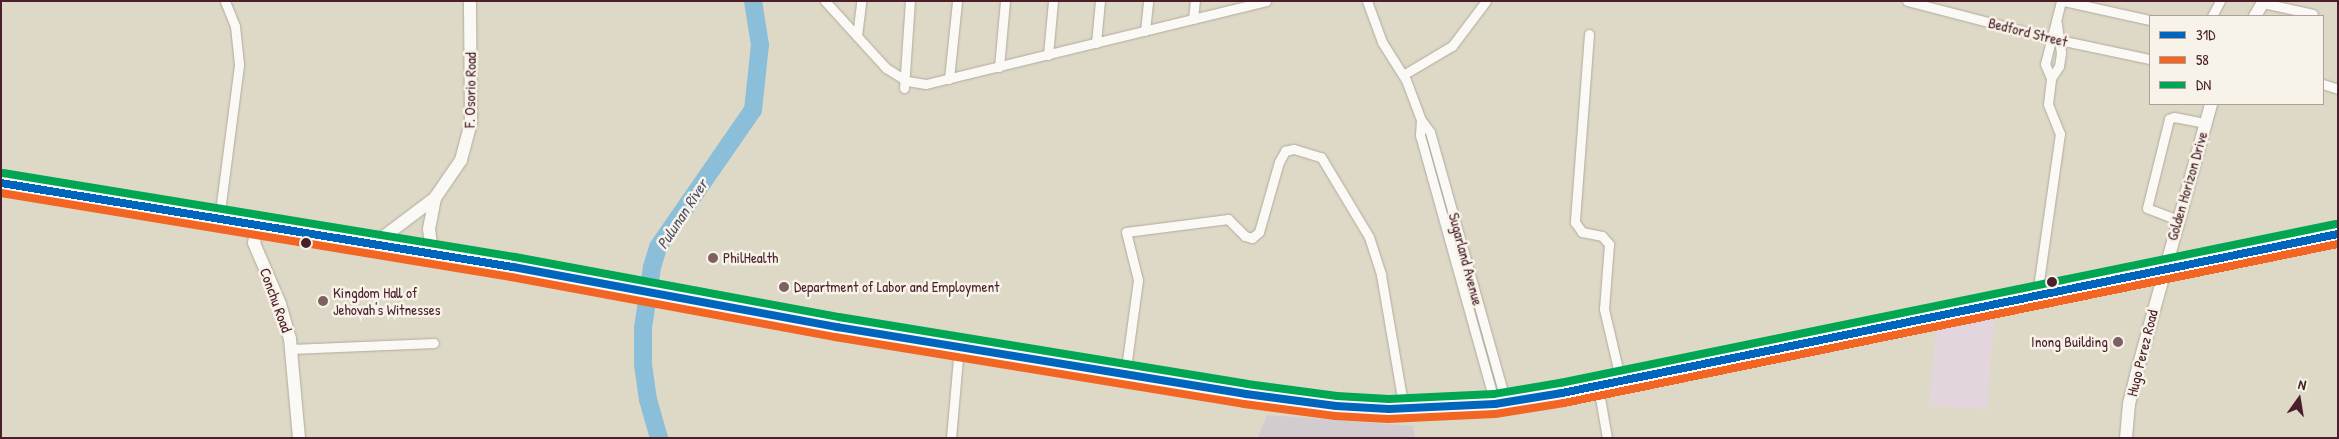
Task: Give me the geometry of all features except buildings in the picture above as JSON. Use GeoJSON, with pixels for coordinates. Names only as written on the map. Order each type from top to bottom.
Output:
{"type":"FeatureCollection","features":[{"type":"Feature","properties":{"kind":"main road"},"geometry":{"type":"LineString","coordinates":[[1,183],[561,275],[1124,375],[1298,402],[1404,409],[1500,403],[1621,382],[2338,234]]}},
{"type":"Feature","properties":{"kind":"street"},"geometry":{"type":"LineString","coordinates":[[219,219],[239,64],[235,26],[225,1]]}},
{"type":"Feature","properties":{"kind":"street","name":"F. Osorio Road"},"geometry":{"type":"LineString","coordinates":[[374,244],[435,198],[461,160],[471,123],[470,1]]}},
{"type":"Feature","properties":{"kind":"street"},"geometry":{"type":"LineString","coordinates":[[825,1],[903,84],[926,84],[949,79],[1193,19],[1243,4],[1266,1]]}},
{"type":"Feature","properties":{"kind":"street"},"geometry":{"type":"LineString","coordinates":[[857,36],[861,1]]}},
{"type":"Feature","properties":{"kind":"street"},"geometry":{"type":"LineString","coordinates":[[903,84],[910,1]]}},
{"type":"Feature","properties":{"kind":"street"},"geometry":{"type":"LineString","coordinates":[[949,79],[957,1]]}},
{"type":"Feature","properties":{"kind":"street"},"geometry":{"type":"LineString","coordinates":[[999,67],[1005,1]]}},
{"type":"Feature","properties":{"kind":"street"},"geometry":{"type":"LineString","coordinates":[[1048,55],[1053,1]]}},
{"type":"Feature","properties":{"kind":"street"},"geometry":{"type":"LineString","coordinates":[[1096,43],[1100,1]]}},
{"type":"Feature","properties":{"kind":"street"},"geometry":{"type":"LineString","coordinates":[[1145,31],[1148,1]]}},
{"type":"Feature","properties":{"kind":"street"},"geometry":{"type":"LineString","coordinates":[[1193,19],[1195,1]]}},
{"type":"Feature","properties":{"kind":"street","name":"Sugarland Avenue"},"geometry":{"type":"LineString","coordinates":[[1367,1],[1382,42],[1403,75],[1421,120],[1420,135],[1500,403]]}},
{"type":"Feature","properties":{"kind":"street"},"geometry":{"type":"LineString","coordinates":[[1403,75],[1452,46],[1486,1]]}},
{"type":"Feature","properties":{"kind":"street","name":"Bedford Street"},"geometry":{"type":"LineString","coordinates":[[1907,1],[1921,3],[2061,41],[2149,59]]}},
{"type":"Feature","properties":{"kind":"street"},"geometry":{"type":"LineString","coordinates":[[2052,78],[2045,64],[2050,38],[2057,23],[2062,1],[2149,20]]}},
{"type":"Feature","properties":{"kind":"street"},"geometry":{"type":"LineString","coordinates":[[2213,15],[2220,1]]}},
{"type":"Feature","properties":{"kind":"street"},"geometry":{"type":"LineString","coordinates":[[2256,15],[2263,2],[2313,14]]}},
{"type":"Feature","properties":{"kind":"street"},"geometry":{"type":"LineString","coordinates":[[2037,295],[2060,134],[2048,104],[2052,78],[2059,66],[2061,41],[2057,23]]}},
{"type":"Feature","properties":{"kind":"street"},"geometry":{"type":"LineString","coordinates":[[1589,34],[1575,222],[1582,232],[1602,236],[1609,244],[1604,309],[1621,382]]}},
{"type":"Feature","properties":{"kind":"street"},"geometry":{"type":"LineString","coordinates":[[2324,84],[2338,88]]}},
{"type":"Feature","properties":{"kind":"street","name":"Golden Horizon Drive"},"geometry":{"type":"LineString","coordinates":[[2164,269],[2210,105]]}},
{"type":"Feature","properties":{"kind":"street"},"geometry":{"type":"LineString","coordinates":[[2178,220],[2147,208],[2169,119],[2174,117],[2205,123]]}},
{"type":"Feature","properties":{"kind":"street"},"geometry":{"type":"LineString","coordinates":[[1124,375],[1138,280],[1126,232],[1228,219],[1245,236],[1252,238],[1259,232],[1279,162],[1284,151],[1294,149],[1321,157],[1369,237],[1381,274],[1404,409]]}},
{"type":"Feature","properties":{"kind":"street","name":"F. Osorio Road"},"geometry":{"type":"LineString","coordinates":[[432,253],[429,229],[435,198]]}},
{"type":"Feature","properties":{"kind":"street","name":"Conchu Road"},"geometry":{"type":"LineString","coordinates":[[257,225],[254,243],[284,316],[291,349],[298,438]]}},
{"type":"Feature","properties":{"kind":"street","name":"Hugo Perez Road"},"geometry":{"type":"LineString","coordinates":[[2126,438],[2129,404],[2164,269]]}},
{"type":"Feature","properties":{"kind":"street"},"geometry":{"type":"LineString","coordinates":[[291,349],[434,343]]}},
{"type":"Feature","properties":{"kind":"street"},"geometry":{"type":"LineString","coordinates":[[951,438],[958,347]]}},
{"type":"Feature","properties":{"kind":"street"},"geometry":{"type":"LineString","coordinates":[[1598,386],[1607,438]]}},
{"type":"Feature","properties":{"kind":"shaded area"},"geometry":{"type":"Polygon","coordinates":[[[1994,319],[1987,409],[1929,406],[1936,330],[1994,319]]]}},
{"type":"Feature","properties":{"kind":"shaded area"},"geometry":{"type":"Polygon","coordinates":[[[1267,415],[1413,426],[1415,438],[1258,438],[1267,415]]]}},
{"type":"Feature","properties":{"kind":"waterway","name":"Pulunan River"},"geometry":{"type":"LineString","coordinates":[[659,438],[648,400],[643,363],[643,328],[652,267],[658,247],[753,110],[760,45],[753,1]]}},
{"type":"Feature","properties":{"kind":"transit line","name":"DN"},"geometry":{"type":"LineString","coordinates":[[3,173],[515,257],[839,317],[1247,384],[1337,396],[1389,399],[1494,394],[1560,383],[2336,224]]}},
{"type":"Feature","properties":{"kind":"transit line","name":"31D"},"geometry":{"type":"LineString","coordinates":[[1,183],[513,267],[837,327],[1246,394],[1336,406],[1389,409],[1495,404],[1562,393],[2338,234]]}},
{"type":"Feature","properties":{"kind":"transit line","name":"58"},"geometry":{"type":"LineString","coordinates":[[1,193],[511,277],[835,337],[1244,404],[1335,416],[1388,419],[1495,414],[1564,403],[2338,244]]}},
{"type":"Feature","properties":{"kind":"place","name":"PhilHealth"},"geometry":{"type":"Point","coordinates":[713,258]}},
{"type":"Feature","properties":{"kind":"place","name":"Department of Labor and Employment"},"geometry":{"type":"Point","coordinates":[784,287]}},
{"type":"Feature","properties":{"kind":"place","name":"Kingdom Hall of Jehovah's Witnesses"},"geometry":{"type":"Point","coordinates":[323,301]}},
{"type":"Feature","properties":{"kind":"place","name":"Inong Building"},"geometry":{"type":"Point","coordinates":[2118,342]}}]}
